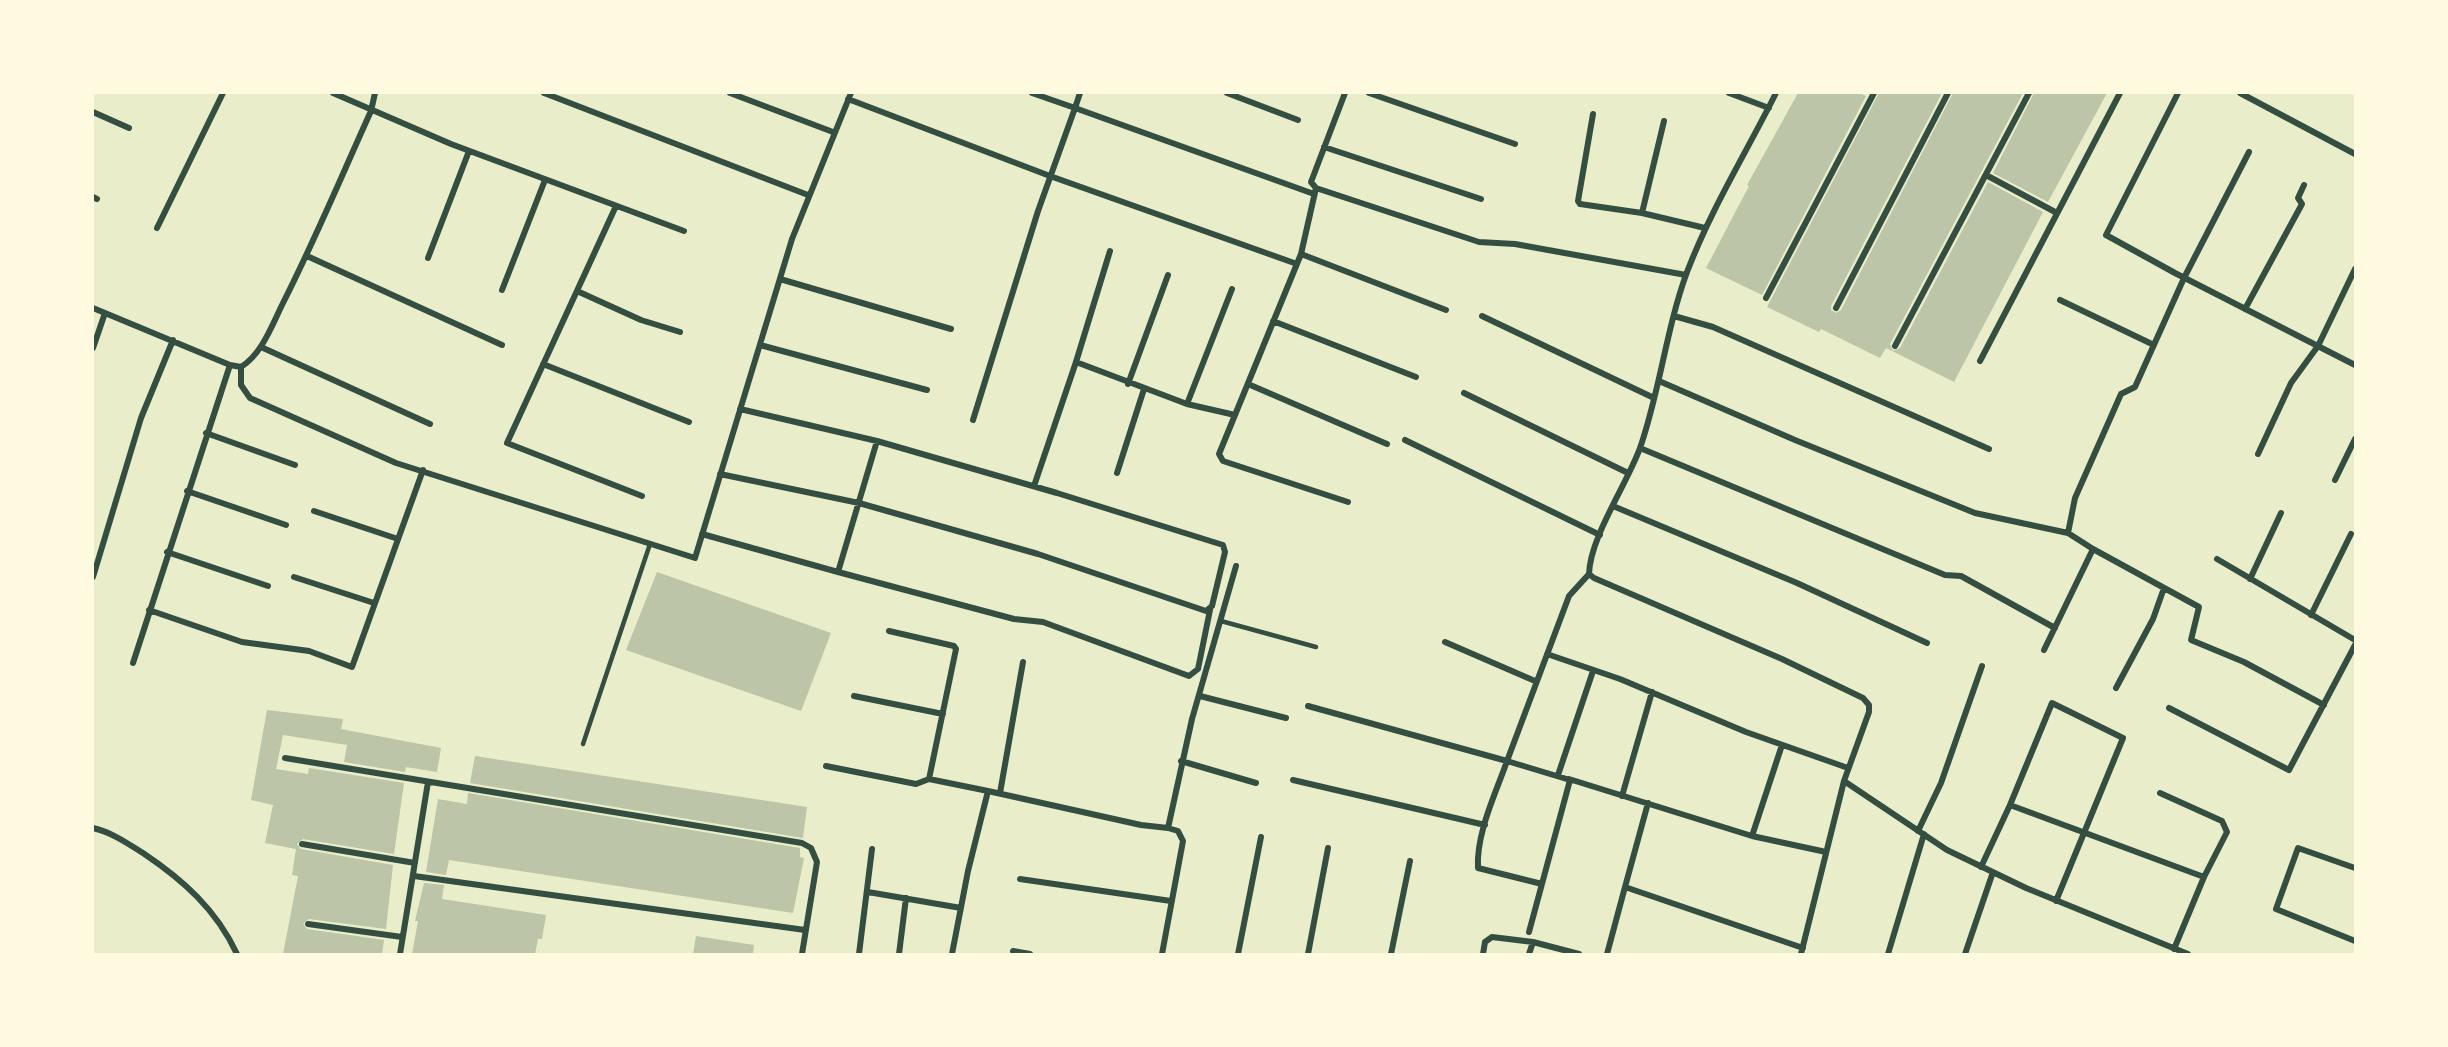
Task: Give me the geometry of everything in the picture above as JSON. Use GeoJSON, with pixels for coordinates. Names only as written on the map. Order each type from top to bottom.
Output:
{"type":"FeatureCollection","features":[{"type":"Feature","properties":{"kind":"street"},"geometry":{"type":"LineString","coordinates":[[157,228],[223,93]]}},
{"type":"Feature","properties":{"kind":"street"},"geometry":{"type":"LineString","coordinates":[[333,93],[469,151],[684,231]]}},
{"type":"Feature","properties":{"kind":"street"},"geometry":{"type":"LineString","coordinates":[[93,308],[230,365],[241,367],[249,362],[261,347],[307,256],[371,111],[375,93]]}},
{"type":"Feature","properties":{"kind":"street"},"geometry":{"type":"LineString","coordinates":[[544,93],[808,195]]}},
{"type":"Feature","properties":{"kind":"street"},"geometry":{"type":"LineString","coordinates":[[730,93],[833,132]]}},
{"type":"Feature","properties":{"kind":"street"},"geometry":{"type":"LineString","coordinates":[[1032,93],[1315,191],[1479,242],[1515,244],[1686,274]]}},
{"type":"Feature","properties":{"kind":"street"},"geometry":{"type":"LineString","coordinates":[[973,420],[1050,176],[1080,93]]}},
{"type":"Feature","properties":{"kind":"street"},"geometry":{"type":"LineString","coordinates":[[1227,93],[1298,120]]}},
{"type":"Feature","properties":{"kind":"street"},"geometry":{"type":"LineString","coordinates":[[1345,93],[1311,183],[1315,191],[1301,254],[1219,454],[1223,461],[1348,502]]}},
{"type":"Feature","properties":{"kind":"street"},"geometry":{"type":"LineString","coordinates":[[1369,93],[1515,144]]}},
{"type":"Feature","properties":{"kind":"street"},"geometry":{"type":"LineString","coordinates":[[1729,93],[1769,108]]}},
{"type":"Feature","properties":{"kind":"street"},"geometry":{"type":"LineString","coordinates":[[1542,884],[1479,868],[1478,859],[1485,825],[1535,681],[1569,596],[1589,574],[1600,535],[1640,448],[1686,274],[1705,228],[1776,93]]}},
{"type":"Feature","properties":{"kind":"street"},"geometry":{"type":"LineString","coordinates":[[1766,298],[1874,93]]}},
{"type":"Feature","properties":{"kind":"street"},"geometry":{"type":"LineString","coordinates":[[1836,308],[1948,93]]}},
{"type":"Feature","properties":{"kind":"street"},"geometry":{"type":"LineString","coordinates":[[1895,346],[2029,93]]}},
{"type":"Feature","properties":{"kind":"street"},"geometry":{"type":"LineString","coordinates":[[1980,361],[2120,93]]}},
{"type":"Feature","properties":{"kind":"street"},"geometry":{"type":"LineString","coordinates":[[2178,93],[2106,235],[2184,278],[2355,365]]}},
{"type":"Feature","properties":{"kind":"street"},"geometry":{"type":"LineString","coordinates":[[2240,93],[2355,154]]}},
{"type":"Feature","properties":{"kind":"street"},"geometry":{"type":"LineString","coordinates":[[241,367],[241,385],[250,398],[396,463],[695,558],[808,195],[849,96],[1050,176],[1297,264]]}},
{"type":"Feature","properties":{"kind":"street"},"geometry":{"type":"LineString","coordinates":[[93,112],[129,128]]}},
{"type":"Feature","properties":{"kind":"street"},"geometry":{"type":"LineString","coordinates":[[1593,114],[1579,203],[1642,213],[1705,228]]}},
{"type":"Feature","properties":{"kind":"street"},"geometry":{"type":"LineString","coordinates":[[1642,213],[1664,120]]}},
{"type":"Feature","properties":{"kind":"street"},"geometry":{"type":"LineString","coordinates":[[1324,147],[1481,199]]}},
{"type":"Feature","properties":{"kind":"street"},"geometry":{"type":"LineString","coordinates":[[428,258],[469,151]]}},
{"type":"Feature","properties":{"kind":"street"},"geometry":{"type":"LineString","coordinates":[[2068,533],[2075,498],[2121,394],[2135,387],[2184,278],[2249,152]]}},
{"type":"Feature","properties":{"kind":"street"},"geometry":{"type":"LineString","coordinates":[[1986,175],[2057,213]]}},
{"type":"Feature","properties":{"kind":"street"},"geometry":{"type":"LineString","coordinates":[[502,290],[545,180]]}},
{"type":"Feature","properties":{"kind":"street"},"geometry":{"type":"LineString","coordinates":[[2245,309],[2302,204],[2298,198],[2304,185]]}},
{"type":"Feature","properties":{"kind":"street"},"geometry":{"type":"LineString","coordinates":[[616,206],[507,443],[642,496]]}},
{"type":"Feature","properties":{"kind":"street"},"geometry":{"type":"LineString","coordinates":[[1034,486],[1076,362],[1110,251]]}},
{"type":"Feature","properties":{"kind":"street"},"geometry":{"type":"LineString","coordinates":[[1301,254],[1446,310]]}},
{"type":"Feature","properties":{"kind":"street"},"geometry":{"type":"LineString","coordinates":[[307,256],[502,345]]}},
{"type":"Feature","properties":{"kind":"street"},"geometry":{"type":"LineString","coordinates":[[2258,454],[2291,383],[2318,346],[2355,269]]}},
{"type":"Feature","properties":{"kind":"street"},"geometry":{"type":"LineString","coordinates":[[1128,384],[1168,274]]}},
{"type":"Feature","properties":{"kind":"street"},"geometry":{"type":"LineString","coordinates":[[780,279],[951,329]]}},
{"type":"Feature","properties":{"kind":"street"},"geometry":{"type":"LineString","coordinates":[[1188,404],[1232,290]]}},
{"type":"Feature","properties":{"kind":"street"},"geometry":{"type":"LineString","coordinates":[[577,291],[641,320],[680,332]]}},
{"type":"Feature","properties":{"kind":"street"},"geometry":{"type":"LineString","coordinates":[[2060,300],[2154,345]]}},
{"type":"Feature","properties":{"kind":"street"},"geometry":{"type":"LineString","coordinates":[[93,348],[105,313]]}},
{"type":"Feature","properties":{"kind":"street"},"geometry":{"type":"LineString","coordinates":[[1482,316],[1654,398]]}},
{"type":"Feature","properties":{"kind":"street"},"geometry":{"type":"LineString","coordinates":[[1674,316],[1713,327],[1989,449]]}},
{"type":"Feature","properties":{"kind":"street"},"geometry":{"type":"LineString","coordinates":[[1273,321],[1416,377]]}},
{"type":"Feature","properties":{"kind":"street"},"geometry":{"type":"LineString","coordinates":[[93,577],[141,418],[173,340]]}},
{"type":"Feature","properties":{"kind":"street"},"geometry":{"type":"LineString","coordinates":[[760,345],[927,390]]}},
{"type":"Feature","properties":{"kind":"street"},"geometry":{"type":"LineString","coordinates":[[261,347],[430,424]]}},
{"type":"Feature","properties":{"kind":"street"},"geometry":{"type":"LineString","coordinates":[[1076,362],[1128,384],[1188,404],[1235,415]]}},
{"type":"Feature","properties":{"kind":"street"},"geometry":{"type":"LineString","coordinates":[[543,364],[688,422]]}},
{"type":"Feature","properties":{"kind":"street"},"geometry":{"type":"LineString","coordinates":[[133,663],[167,552],[230,365]]}},
{"type":"Feature","properties":{"kind":"street"},"geometry":{"type":"LineString","coordinates":[[1659,381],[1795,440],[1975,513],[2068,533],[2199,607],[2191,640],[2244,662],[2324,705]]}},
{"type":"Feature","properties":{"kind":"street"},"geometry":{"type":"LineString","coordinates":[[1248,384],[1387,444]]}},
{"type":"Feature","properties":{"kind":"street"},"geometry":{"type":"LineString","coordinates":[[1117,473],[1144,389]]}},
{"type":"Feature","properties":{"kind":"street"},"geometry":{"type":"LineString","coordinates":[[1464,393],[1628,473]]}},
{"type":"Feature","properties":{"kind":"street"},"geometry":{"type":"LineString","coordinates":[[702,534],[838,573],[1014,619],[1043,622],[1190,676],[1198,669],[1225,552],[1223,545],[1034,486],[877,441],[740,409]]}},
{"type":"Feature","properties":{"kind":"street"},"geometry":{"type":"LineString","coordinates":[[206,433],[295,465]]}},
{"type":"Feature","properties":{"kind":"street"},"geometry":{"type":"LineString","coordinates":[[2335,480],[2355,439]]}},
{"type":"Feature","properties":{"kind":"street"},"geometry":{"type":"LineString","coordinates":[[1405,440],[1600,535]]}},
{"type":"Feature","properties":{"kind":"street"},"geometry":{"type":"LineString","coordinates":[[838,573],[877,441]]}},
{"type":"Feature","properties":{"kind":"street"},"geometry":{"type":"LineString","coordinates":[[1640,448],[1945,575],[1961,576],[2055,628]]}},
{"type":"Feature","properties":{"kind":"street"},"geometry":{"type":"LineString","coordinates":[[149,609],[242,642],[309,651],[351,667],[423,470]]}},
{"type":"Feature","properties":{"kind":"street"},"geometry":{"type":"LineString","coordinates":[[720,474],[859,503],[1038,554],[1206,611],[1210,610]]}},
{"type":"Feature","properties":{"kind":"street"},"geometry":{"type":"LineString","coordinates":[[187,491],[286,525]]}},
{"type":"Feature","properties":{"kind":"street"},"geometry":{"type":"LineString","coordinates":[[1613,506],[1797,584],[1927,643]]}},
{"type":"Feature","properties":{"kind":"street"},"geometry":{"type":"LineString","coordinates":[[314,512],[398,539]]}},
{"type":"Feature","properties":{"kind":"street"},"geometry":{"type":"LineString","coordinates":[[2250,579],[2281,513]]}},
{"type":"Feature","properties":{"kind":"street"},"geometry":{"type":"LineString","coordinates":[[2311,615],[2351,534]]}},
{"type":"Feature","properties":{"kind":"street"},"geometry":{"type":"LineString","coordinates":[[2044,650],[2093,549]]}},
{"type":"Feature","properties":{"kind":"street"},"geometry":{"type":"LineString","coordinates":[[167,552],[268,586]]}},
{"type":"Feature","properties":{"kind":"street"},"geometry":{"type":"LineString","coordinates":[[2169,708],[2289,770],[2355,642],[2217,559]]}},
{"type":"Feature","properties":{"kind":"street"},"geometry":{"type":"LineString","coordinates":[[1168,828],[1181,761],[1236,566]]}},
{"type":"Feature","properties":{"kind":"street"},"geometry":{"type":"LineString","coordinates":[[1589,574],[1782,659],[1863,698],[1869,705],[1869,712],[1844,781],[1802,951],[1625,887]]}},
{"type":"Feature","properties":{"kind":"street"},"geometry":{"type":"LineString","coordinates":[[294,578],[374,603]]}},
{"type":"Feature","properties":{"kind":"street"},"geometry":{"type":"LineString","coordinates":[[2116,688],[2153,619],[2164,588]]}},
{"type":"Feature","properties":{"kind":"street"},"geometry":{"type":"LineString","coordinates":[[889,631],[954,646],[956,650],[929,779]]}},
{"type":"Feature","properties":{"kind":"street"},"geometry":{"type":"LineString","coordinates":[[1445,642],[1535,681]]}},
{"type":"Feature","properties":{"kind":"street"},"geometry":{"type":"LineString","coordinates":[[1547,654],[1652,692],[1782,745],[1848,768]]}},
{"type":"Feature","properties":{"kind":"street"},"geometry":{"type":"LineString","coordinates":[[1000,793],[1023,662]]}},
{"type":"Feature","properties":{"kind":"street"},"geometry":{"type":"LineString","coordinates":[[1888,954],[1921,833],[1982,666]]}},
{"type":"Feature","properties":{"kind":"street"},"geometry":{"type":"LineString","coordinates":[[1558,775],[1593,671]]}},
{"type":"Feature","properties":{"kind":"street"},"geometry":{"type":"LineString","coordinates":[[1622,795],[1652,692]]}},
{"type":"Feature","properties":{"kind":"street"},"geometry":{"type":"LineString","coordinates":[[854,696],[943,714]]}},
{"type":"Feature","properties":{"kind":"street"},"geometry":{"type":"LineString","coordinates":[[1200,696],[1286,718]]}},
{"type":"Feature","properties":{"kind":"street"},"geometry":{"type":"LineString","coordinates":[[1981,867],[2010,805],[2052,703],[2123,738],[2056,901]]}},
{"type":"Feature","properties":{"kind":"street"},"geometry":{"type":"LineString","coordinates":[[1308,706],[1507,760],[1752,836],[1827,852]]}},
{"type":"Feature","properties":{"kind":"street"},"geometry":{"type":"LineString","coordinates":[[1752,836],[1782,745]]}},
{"type":"Feature","properties":{"kind":"street"},"geometry":{"type":"LineString","coordinates":[[285,758],[802,843],[811,848],[817,862],[802,954]]}},
{"type":"Feature","properties":{"kind":"street"},"geometry":{"type":"LineString","coordinates":[[1181,761],[1256,783]]}},
{"type":"Feature","properties":{"kind":"street"},"geometry":{"type":"LineString","coordinates":[[826,766],[916,784],[929,779],[1178,831],[1183,841],[1162,954]]}},
{"type":"Feature","properties":{"kind":"street"},"geometry":{"type":"LineString","coordinates":[[1529,932],[1569,779]]}},
{"type":"Feature","properties":{"kind":"street"},"geometry":{"type":"LineString","coordinates":[[1293,780],[1485,825]]}},
{"type":"Feature","properties":{"kind":"street"},"geometry":{"type":"LineString","coordinates":[[1844,781],[1947,850],[2056,901],[2188,954]]}},
{"type":"Feature","properties":{"kind":"street"},"geometry":{"type":"LineString","coordinates":[[400,954],[428,782]]}},
{"type":"Feature","properties":{"kind":"street"},"geometry":{"type":"LineString","coordinates":[[952,954],[988,791]]}},
{"type":"Feature","properties":{"kind":"street"},"geometry":{"type":"LineString","coordinates":[[2160,793],[2222,821],[2227,832],[2204,877],[2174,949]]}},
{"type":"Feature","properties":{"kind":"street"},"geometry":{"type":"LineString","coordinates":[[1607,954],[1648,803]]}},
{"type":"Feature","properties":{"kind":"street"},"geometry":{"type":"LineString","coordinates":[[2010,805],[2084,830],[2204,877]]}},
{"type":"Feature","properties":{"kind":"street"},"geometry":{"type":"LineString","coordinates":[[93,828],[103,830],[127,843],[176,875],[208,906],[226,930],[237,954]]}},
{"type":"Feature","properties":{"kind":"street"},"geometry":{"type":"LineString","coordinates":[[1238,954],[1261,837]]}},
{"type":"Feature","properties":{"kind":"street"},"geometry":{"type":"LineString","coordinates":[[302,844],[416,863]]}},
{"type":"Feature","properties":{"kind":"street"},"geometry":{"type":"LineString","coordinates":[[1308,954],[1328,848]]}},
{"type":"Feature","properties":{"kind":"street"},"geometry":{"type":"LineString","coordinates":[[2355,868],[2298,848],[2276,909],[2355,941]]}},
{"type":"Feature","properties":{"kind":"street"},"geometry":{"type":"LineString","coordinates":[[859,954],[872,849]]}},
{"type":"Feature","properties":{"kind":"street"},"geometry":{"type":"LineString","coordinates":[[1390,954],[1410,861]]}},
{"type":"Feature","properties":{"kind":"street"},"geometry":{"type":"LineString","coordinates":[[1965,954],[1993,872]]}},
{"type":"Feature","properties":{"kind":"street"},"geometry":{"type":"LineString","coordinates":[[414,876],[806,930]]}},
{"type":"Feature","properties":{"kind":"street"},"geometry":{"type":"LineString","coordinates":[[1020,879],[1171,902]]}},
{"type":"Feature","properties":{"kind":"street"},"geometry":{"type":"LineString","coordinates":[[868,892],[961,908]]}},
{"type":"Feature","properties":{"kind":"street"},"geometry":{"type":"LineString","coordinates":[[899,954],[906,898]]}},
{"type":"Feature","properties":{"kind":"street"},"geometry":{"type":"LineString","coordinates":[[308,924],[402,937]]}},
{"type":"Feature","properties":{"kind":"street"},"geometry":{"type":"LineString","coordinates":[[1483,954],[1485,942],[1492,937],[1533,942],[1577,954]]}},
{"type":"Feature","properties":{"kind":"street"},"geometry":{"type":"LineString","coordinates":[[1529,954],[1533,942]]}},
{"type":"Feature","properties":{"kind":"street"},"geometry":{"type":"LineString","coordinates":[[1013,951],[1030,954]]}},
{"type":"Feature","properties":{"kind":"lane"},"geometry":{"type":"LineString","coordinates":[[583,744],[650,544]]}},
{"type":"Feature","properties":{"kind":"lane"},"geometry":{"type":"LineString","coordinates":[[1221,621],[1316,647]]}},
{"type":"Feature","properties":{"kind":"building"},"geometry":{"type":"Polygon","coordinates":[[[1798,93],[1859,93],[1866,96],[1762,295],[1706,268],[1749,186],[1747,185],[1798,93]]]}},
{"type":"Feature","properties":{"kind":"building"},"geometry":{"type":"Polygon","coordinates":[[[1879,93],[1942,93],[1831,306],[1831,310],[1836,313],[1841,310],[1953,93],[2023,93],[1890,344],[1893,351],[1900,348],[1988,182],[2043,212],[1954,382],[1886,348],[1880,358],[1821,329],[1819,332],[1767,307],[1879,93]]]}},
{"type":"Feature","properties":{"kind":"building"},"geometry":{"type":"Polygon","coordinates":[[[2034,93],[2107,93],[2048,202],[1993,173],[2034,93]]]}},
{"type":"Feature","properties":{"kind":"building"},"geometry":{"type":"Polygon","coordinates":[[[657,572],[831,633],[801,711],[626,650],[657,572]]]}},
{"type":"Feature","properties":{"kind":"building"},"geometry":{"type":"Polygon","coordinates":[[[267,710],[343,719],[341,729],[441,748],[437,772],[406,767],[405,772],[344,762],[347,745],[283,735],[276,769],[308,774],[309,768],[404,783],[394,854],[303,839],[297,844],[301,849],[393,865],[386,929],[309,919],[303,924],[307,929],[384,940],[382,954],[283,954],[298,876],[292,875],[296,849],[265,843],[273,805],[251,800],[267,710]]]}},
{"type":"Feature","properties":{"kind":"building"},"geometry":{"type":"Polygon","coordinates":[[[475,756],[807,807],[803,838],[470,783],[475,756]]]}},
{"type":"Feature","properties":{"kind":"building"},"geometry":{"type":"Polygon","coordinates":[[[468,793],[800,848],[800,857],[804,858],[793,913],[449,860],[446,875],[426,872],[438,799],[467,804],[468,793]]]}},
{"type":"Feature","properties":{"kind":"building"},"geometry":{"type":"Polygon","coordinates":[[[424,883],[444,885],[442,899],[546,915],[542,939],[538,939],[535,954],[412,954],[418,921],[415,921],[424,883]]]}},
{"type":"Feature","properties":{"kind":"building"},"geometry":{"type":"Polygon","coordinates":[[[696,936],[754,945],[753,954],[693,954],[696,936]]]}}]}
